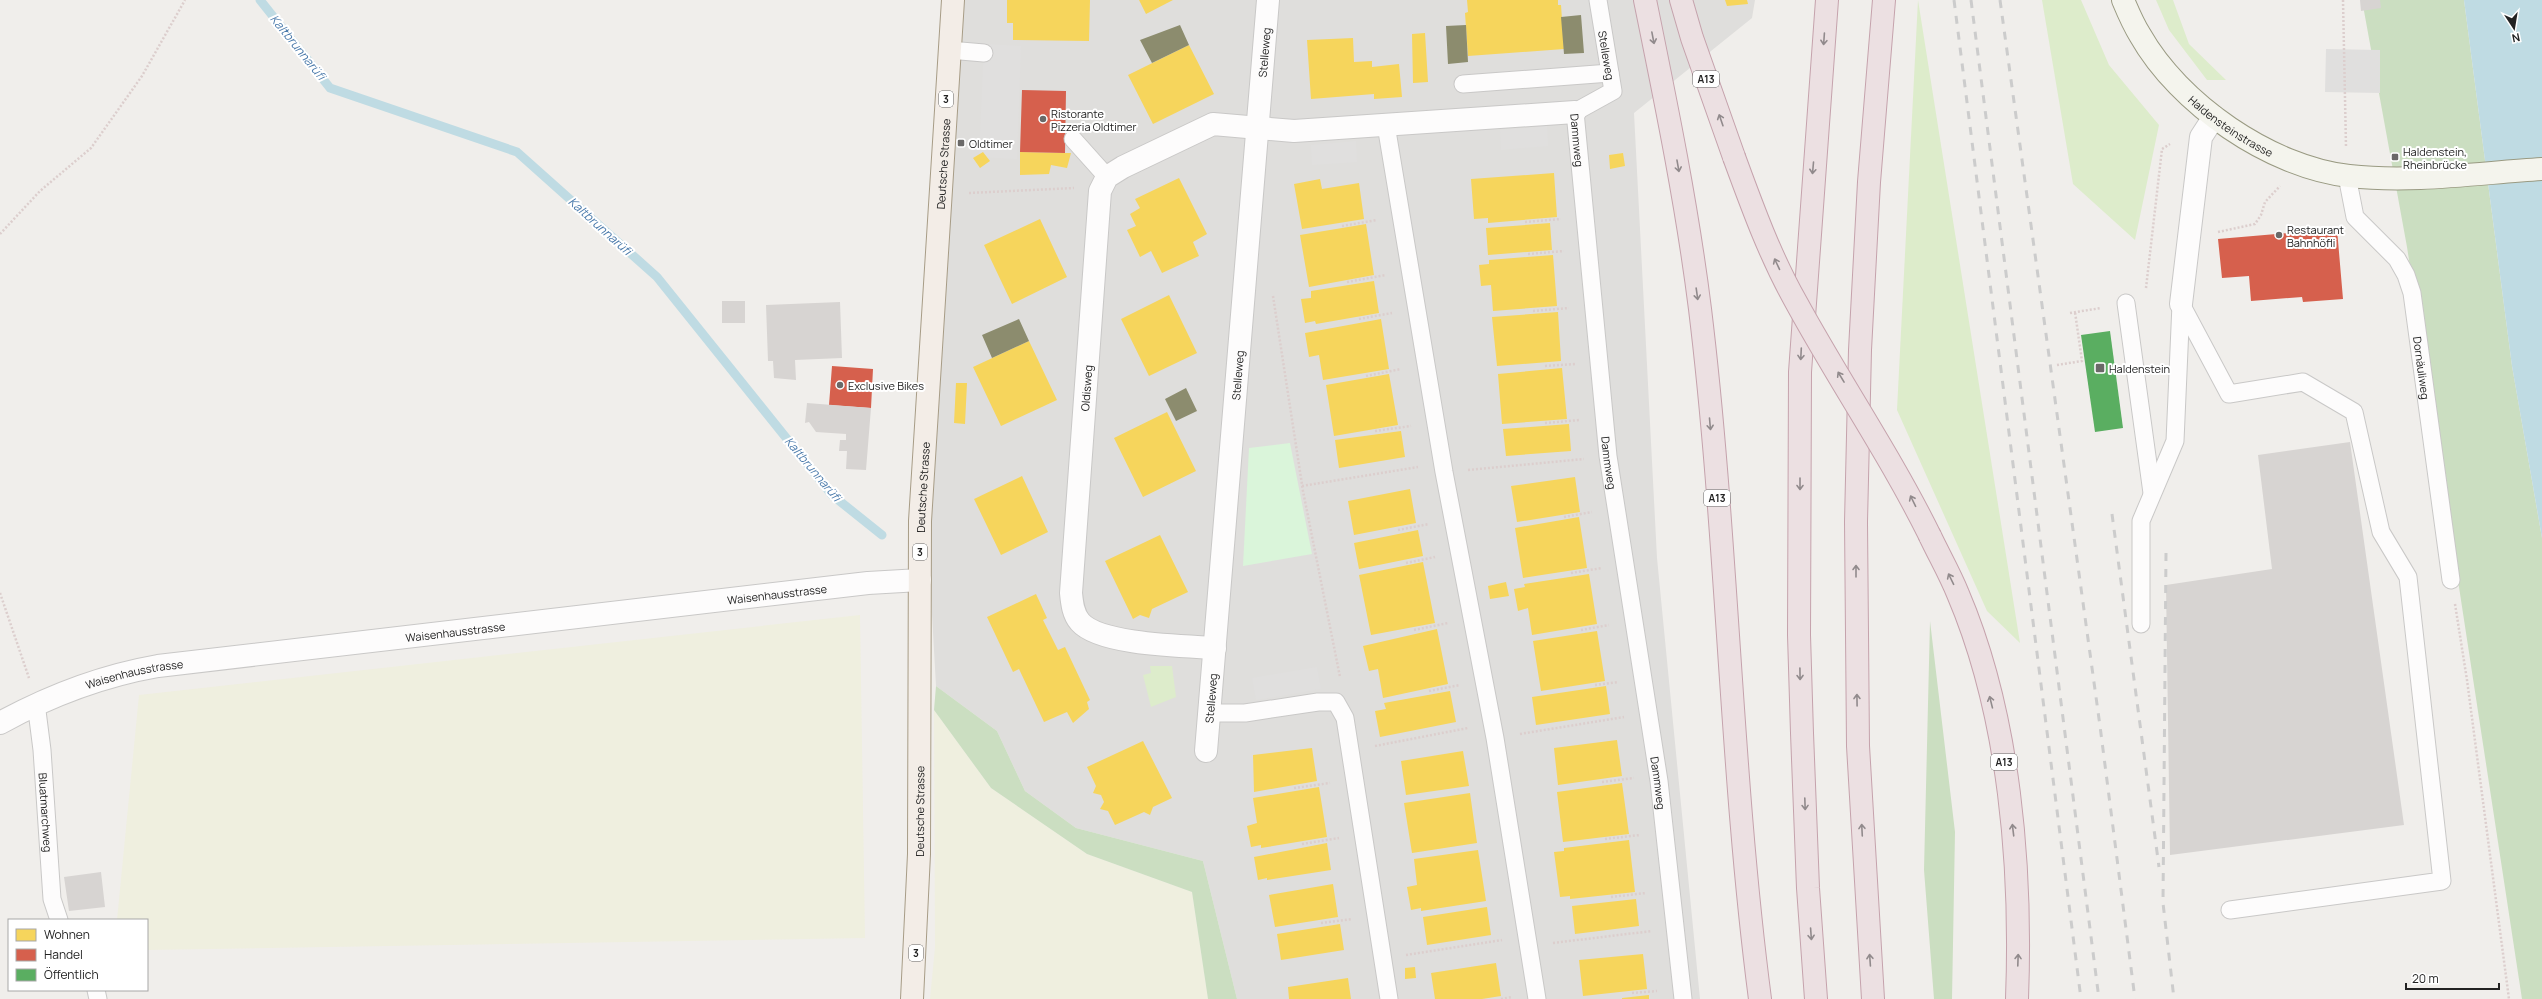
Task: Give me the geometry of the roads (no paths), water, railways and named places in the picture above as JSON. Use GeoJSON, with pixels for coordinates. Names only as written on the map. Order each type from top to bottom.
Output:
{"type":"FeatureCollection","features":[{"type":"Feature","properties":{"kind":"highway","name":"A13"},"geometry":{"type":"LineString","coordinates":[[1645,0],[1678,164],[1700,310],[1744,845],[1760,999]]}},
{"type":"Feature","properties":{"kind":"highway","name":"A13"},"geometry":{"type":"LineString","coordinates":[[1681,0],[1734,157],[1762,230],[1792,295],[1909,493],[1958,594],[1978,652],[2005,768],[2014,833],[2018,889],[2017,999]]}},
{"type":"Feature","properties":{"kind":"highway"},"geometry":{"type":"LineString","coordinates":[[1816,999],[1808,888],[1801,718],[1800,372],[1827,0]]}},
{"type":"Feature","properties":{"kind":"highway"},"geometry":{"type":"LineString","coordinates":[[1873,999],[1858,746],[1856,522],[1860,350],[1868,206],[1884,0]]}},
{"type":"Feature","properties":{"kind":"main road","name":"Deutsche Strasse"},"geometry":{"type":"LineString","coordinates":[[912,999],[918,899],[920,521],[927,377],[953,0]]}},
{"type":"Feature","properties":{"kind":"street","name":"Stelleweg"},"geometry":{"type":"LineString","coordinates":[[1206,751],[1268,0]]}},
{"type":"Feature","properties":{"kind":"street","name":"Haldensteinstrasse"},"geometry":{"type":"LineString","coordinates":[[2123,0],[2140,36],[2162,66],[2183,89],[2214,117],[2254,144],[2298,163],[2347,176],[2389,178],[2542,169]]}},
{"type":"Feature","properties":{"kind":"street","name":"Dammweg"},"geometry":{"type":"LineString","coordinates":[[1258,127],[1294,131],[1575,112]]}},
{"type":"Feature","properties":{"kind":"street"},"geometry":{"type":"LineString","coordinates":[[2181,304],[2201,137],[2214,117]]}},
{"type":"Feature","properties":{"kind":"street"},"geometry":{"type":"LineString","coordinates":[[1104,184],[1123,167],[1213,124],[1258,127]]}},
{"type":"Feature","properties":{"kind":"street","name":"Oldisweg"},"geometry":{"type":"LineString","coordinates":[[1104,184],[1071,593],[1073,608],[1080,622],[1107,637],[1215,648]]}},
{"type":"Feature","properties":{"kind":"street","name":"Waisenhausstrasse"},"geometry":{"type":"LineString","coordinates":[[0,723],[36,703],[100,678],[158,666],[868,584],[920,580]]}},
{"type":"Feature","properties":{"kind":"lane","name":"Stelleweg"},"geometry":{"type":"LineString","coordinates":[[1575,112],[1613,90],[1598,0]]}},
{"type":"Feature","properties":{"kind":"lane"},"geometry":{"type":"LineString","coordinates":[[949,50],[984,53]]}},
{"type":"Feature","properties":{"kind":"lane"},"geometry":{"type":"LineString","coordinates":[[1463,84],[1610,73]]}},
{"type":"Feature","properties":{"kind":"lane","name":"Dammweg"},"geometry":{"type":"LineString","coordinates":[[1575,112],[1608,456],[1650,713],[1683,999]]}},
{"type":"Feature","properties":{"kind":"lane"},"geometry":{"type":"LineString","coordinates":[[1386,125],[1443,468],[1493,730],[1529,941],[1537,999]]}},
{"type":"Feature","properties":{"kind":"lane"},"geometry":{"type":"LineString","coordinates":[[1073,139],[1104,184]]}},
{"type":"Feature","properties":{"kind":"lane","name":"Dornäuliweg"},"geometry":{"type":"LineString","coordinates":[[2347,176],[2355,217],[2397,259],[2406,274],[2412,293],[2451,580]]}},
{"type":"Feature","properties":{"kind":"lane"},"geometry":{"type":"LineString","coordinates":[[2126,303],[2152,493]]}},
{"type":"Feature","properties":{"kind":"lane"},"geometry":{"type":"LineString","coordinates":[[2141,624],[2141,521],[2175,441],[2181,304]]}},
{"type":"Feature","properties":{"kind":"lane"},"geometry":{"type":"LineString","coordinates":[[2181,304],[2229,394],[2303,382],[2354,412],[2380,532],[2408,577],[2442,881],[2230,910]]}},
{"type":"Feature","properties":{"kind":"lane"},"geometry":{"type":"LineString","coordinates":[[1209,713],[1245,713],[1318,702],[1336,702],[1344,718],[1350,751],[1389,999]]}},
{"type":"Feature","properties":{"kind":"lane","name":"Bluatmarchweg"},"geometry":{"type":"LineString","coordinates":[[36,703],[42,750],[52,899],[59,919]]}},
{"type":"Feature","properties":{"kind":"water"},"geometry":{"type":"Polygon","coordinates":[[[2464,0],[2542,0],[2542,538],[2512,366],[2464,0]]]}},
{"type":"Feature","properties":{"kind":"waterway","name":"Kaltbrunnarüfi"},"geometry":{"type":"LineString","coordinates":[[260,0],[330,88],[517,152],[657,277],[832,495],[882,535]]}},
{"type":"Feature","properties":{"kind":"railway"},"geometry":{"type":"LineString","coordinates":[[1954,0],[2081,999]]}},
{"type":"Feature","properties":{"kind":"railway"},"geometry":{"type":"LineString","coordinates":[[1971,0],[2099,999]]}},
{"type":"Feature","properties":{"kind":"railway"},"geometry":{"type":"LineString","coordinates":[[2000,0],[2100,726],[2135,999]]}},
{"type":"Feature","properties":{"kind":"railway"},"geometry":{"type":"LineString","coordinates":[[2112,514],[2159,867]]}},
{"type":"Feature","properties":{"kind":"railway"},"geometry":{"type":"LineString","coordinates":[[2166,553],[2163,903],[2174,999]]}},
{"type":"Feature","properties":{"kind":"place","name":"Ristorante Pizzeria Oldtimer"},"geometry":{"type":"Point","coordinates":[1043,119]}},
{"type":"Feature","properties":{"kind":"place","name":"Oldtimer"},"geometry":{"type":"Point","coordinates":[961,143]}},
{"type":"Feature","properties":{"kind":"place","name":"Haldenstein, Rheinbrücke"},"geometry":{"type":"Point","coordinates":[2395,157]}},
{"type":"Feature","properties":{"kind":"place","name":"Restaurant Bahnhöfli"},"geometry":{"type":"Point","coordinates":[2279,235]}},
{"type":"Feature","properties":{"kind":"place","name":"Haldenstein"},"geometry":{"type":"Point","coordinates":[2100,368]}},
{"type":"Feature","properties":{"kind":"place","name":"Exclusive Bikes"},"geometry":{"type":"Point","coordinates":[840,385]}}]}
